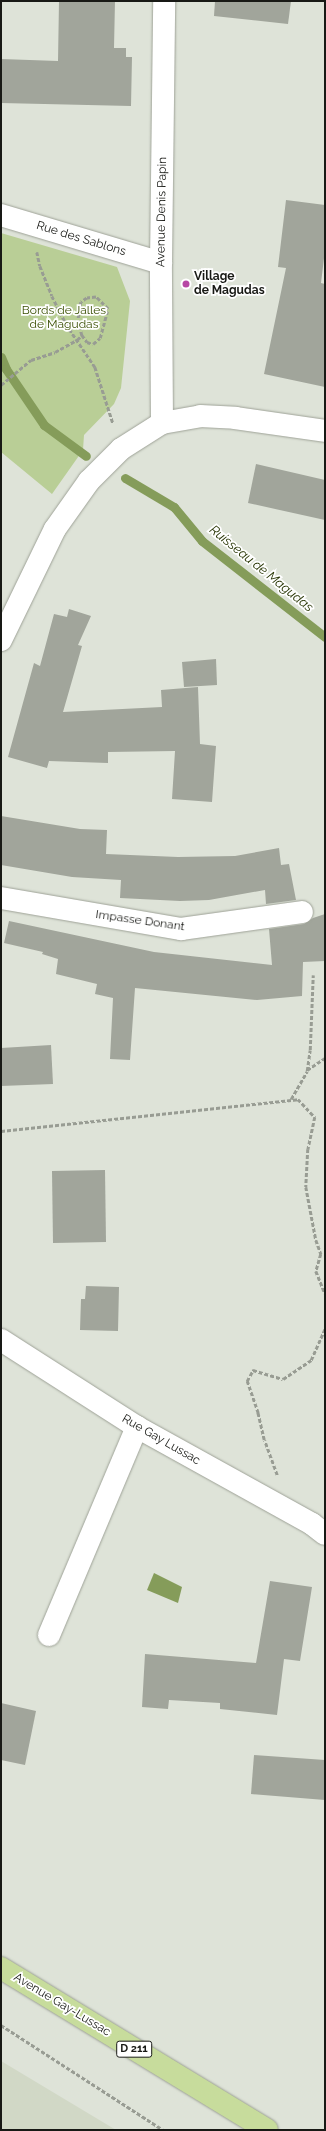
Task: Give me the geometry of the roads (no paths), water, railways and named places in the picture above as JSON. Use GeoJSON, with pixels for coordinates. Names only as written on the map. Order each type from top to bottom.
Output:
{"type":"FeatureCollection","features":[{"type":"Feature","properties":{"kind":"main road","name":"Avenue Gay-Lussac"},"geometry":{"type":"LineString","coordinates":[[1,1968],[267,2130]]}},
{"type":"Feature","properties":{"kind":"street","name":"Avenue Denis Papin"},"geometry":{"type":"LineString","coordinates":[[162,423],[161,263],[164,1]]}},
{"type":"Feature","properties":{"kind":"street","name":"Rue des Sablons"},"geometry":{"type":"LineString","coordinates":[[1,215],[161,263]]}},
{"type":"Feature","properties":{"kind":"street"},"geometry":{"type":"LineString","coordinates":[[1,640],[55,529],[89,481],[121,448],[162,423],[200,416],[236,418],[325,431]]}},
{"type":"Feature","properties":{"kind":"street","name":"Impasse Donant"},"geometry":{"type":"LineString","coordinates":[[1,898],[181,929],[302,912]]}},
{"type":"Feature","properties":{"kind":"street","name":"Rue Gay Lussac"},"geometry":{"type":"LineString","coordinates":[[1,1340],[137,1427],[312,1524],[325,1534]]}},
{"type":"Feature","properties":{"kind":"street"},"geometry":{"type":"LineString","coordinates":[[49,1635],[137,1427]]}},
{"type":"Feature","properties":{"kind":"waterway","name":"Ruisseau de Magudas"},"geometry":{"type":"LineString","coordinates":[[1,357],[6,369],[44,425],[86,456]]}},
{"type":"Feature","properties":{"kind":"waterway","name":"Ruisseau de Magudas"},"geometry":{"type":"LineString","coordinates":[[125,478],[174,507],[202,541],[325,637]]}},
{"type":"Feature","properties":{"kind":"place","name":"Village de Magudas"},"geometry":{"type":"Point","coordinates":[186,284]}},
{"type":"Feature","properties":{"kind":"park label","name":"Bords de Jalles de Magudas"},"geometry":{"type":"Point","coordinates":[64,318]}}]}
